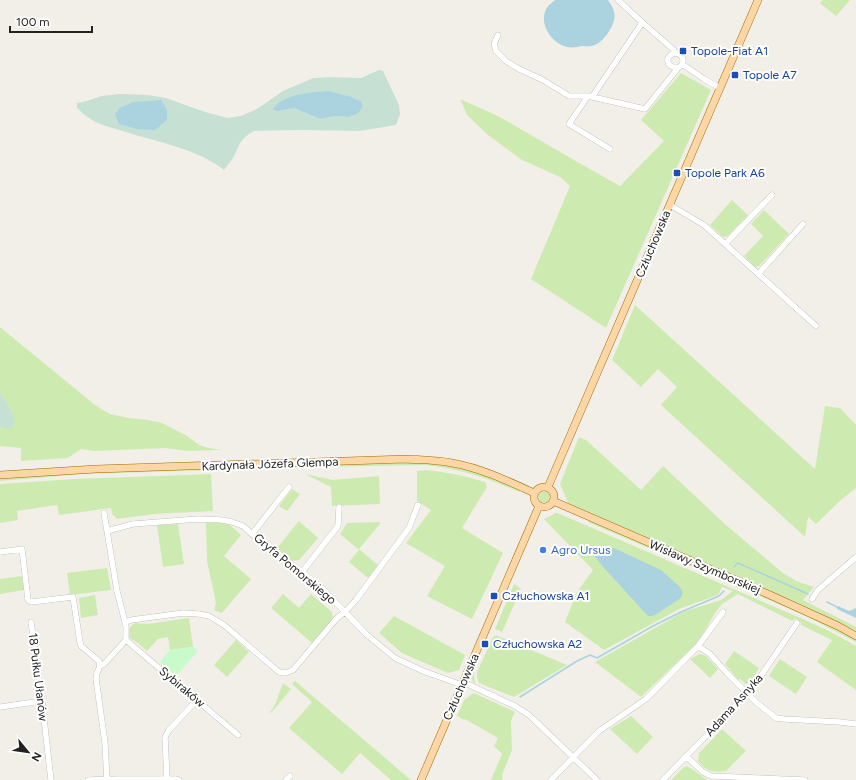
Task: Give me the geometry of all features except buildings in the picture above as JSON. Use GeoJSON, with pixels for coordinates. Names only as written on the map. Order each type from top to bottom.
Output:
{"type":"FeatureCollection","features":[{"type":"Feature","properties":{"kind":"main road","name":"Człuchowska"},"geometry":{"type":"LineString","coordinates":[[548,487],[758,0]]}},
{"type":"Feature","properties":{"kind":"main road","name":"Kardynała Józefa Glempa"},"geometry":{"type":"LineString","coordinates":[[0,475],[96,469],[406,459],[428,460],[467,466],[493,475],[534,493]]}},
{"type":"Feature","properties":{"kind":"main road"},"geometry":{"type":"LineString","coordinates":[[540,487],[548,487],[553,492],[553,501],[545,507],[537,505],[533,496],[536,489],[540,487]]}},
{"type":"Feature","properties":{"kind":"main road","name":"Wisławy Szymborskiej"},"geometry":{"type":"LineString","coordinates":[[553,501],[770,595],[838,626],[856,636]]}},
{"type":"Feature","properties":{"kind":"main road","name":"Człuchowska"},"geometry":{"type":"LineString","coordinates":[[421,780],[539,506]]}},
{"type":"Feature","properties":{"kind":"street"},"geometry":{"type":"LineString","coordinates":[[498,35],[494,44],[496,52],[506,61],[569,96],[590,96],[645,108],[680,66],[683,58],[618,0]]}},
{"type":"Feature","properties":{"kind":"street"},"geometry":{"type":"LineString","coordinates":[[610,149],[569,124],[642,22]]}},
{"type":"Feature","properties":{"kind":"street"},"geometry":{"type":"LineString","coordinates":[[675,52],[671,54],[668,59],[671,66],[680,66],[720,88]]}},
{"type":"Feature","properties":{"kind":"street"},"geometry":{"type":"LineString","coordinates":[[725,244],[772,195]]}},
{"type":"Feature","properties":{"kind":"street"},"geometry":{"type":"LineString","coordinates":[[670,205],[704,225],[816,326]]}},
{"type":"Feature","properties":{"kind":"street"},"geometry":{"type":"LineString","coordinates":[[758,274],[804,224]]}},
{"type":"Feature","properties":{"kind":"street"},"geometry":{"type":"LineString","coordinates":[[252,534],[289,488]]}},
{"type":"Feature","properties":{"kind":"street"},"geometry":{"type":"LineString","coordinates":[[126,622],[131,620],[184,613],[209,616],[224,625],[279,672],[285,673],[292,670],[337,618],[356,600],[410,528],[418,505]]}},
{"type":"Feature","properties":{"kind":"street"},"geometry":{"type":"LineString","coordinates":[[302,572],[338,526],[339,506]]}},
{"type":"Feature","properties":{"kind":"street"},"geometry":{"type":"LineString","coordinates":[[104,514],[117,591],[126,622],[126,640],[104,664],[100,666],[96,679],[105,743],[107,780]]}},
{"type":"Feature","properties":{"kind":"street","name":"Gryfa Pomorskiego"},"geometry":{"type":"LineString","coordinates":[[107,530],[133,524],[198,519],[222,520],[243,526],[272,553],[295,569],[302,572],[323,589],[366,634],[395,658],[515,706],[529,715],[598,780]]}},
{"type":"Feature","properties":{"kind":"street"},"geometry":{"type":"LineString","coordinates":[[0,552],[22,549],[28,600],[32,602],[73,597],[80,642],[83,648],[99,661],[100,666]]}},
{"type":"Feature","properties":{"kind":"street"},"geometry":{"type":"LineString","coordinates":[[812,599],[818,590],[856,557]]}},
{"type":"Feature","properties":{"kind":"street"},"geometry":{"type":"LineString","coordinates":[[550,780],[600,731],[646,699],[698,646],[723,612]]}},
{"type":"Feature","properties":{"kind":"street","name":"18 Pułku Ułanów"},"geometry":{"type":"LineString","coordinates":[[31,622],[51,780]]}},
{"type":"Feature","properties":{"kind":"street","name":"Adama Asnyka"},"geometry":{"type":"LineString","coordinates":[[664,780],[747,694],[796,623]]}},
{"type":"Feature","properties":{"kind":"street","name":"Sybiraków"},"geometry":{"type":"LineString","coordinates":[[126,640],[238,735]]}},
{"type":"Feature","properties":{"kind":"street"},"geometry":{"type":"LineString","coordinates":[[698,646],[710,654],[747,694],[776,718],[856,724]]}},
{"type":"Feature","properties":{"kind":"street"},"geometry":{"type":"LineString","coordinates":[[167,779],[165,737],[169,730],[197,700]]}},
{"type":"Feature","properties":{"kind":"street"},"geometry":{"type":"LineString","coordinates":[[0,707],[42,701]]}},
{"type":"Feature","properties":{"kind":"street"},"geometry":{"type":"LineString","coordinates":[[686,756],[703,772],[711,776],[805,780]]}},
{"type":"Feature","properties":{"kind":"street"},"geometry":{"type":"LineString","coordinates":[[88,780],[179,780]]}},
{"type":"Feature","properties":{"kind":"green space"},"geometry":{"type":"Polygon","coordinates":[[[823,0],[850,0],[836,16],[820,3],[823,0]]]}},
{"type":"Feature","properties":{"kind":"green space"},"geometry":{"type":"Polygon","coordinates":[[[379,70],[383,71],[399,105],[400,114],[396,125],[359,131],[254,131],[246,136],[240,143],[233,158],[224,170],[202,156],[190,151],[101,124],[86,116],[77,108],[77,103],[101,96],[120,94],[148,95],[166,98],[205,112],[228,118],[241,116],[257,109],[283,91],[313,78],[361,78],[379,70]],[[351,97],[294,108],[320,119],[336,116],[347,117],[363,107],[361,101],[351,97]]]}},
{"type":"Feature","properties":{"kind":"green space"},"geometry":{"type":"Polygon","coordinates":[[[681,73],[711,90],[606,328],[531,279],[570,186],[560,177],[522,160],[488,135],[467,115],[460,99],[498,116],[620,186],[664,141],[641,120],[681,73]]]}},
{"type":"Feature","properties":{"kind":"green space"},"geometry":{"type":"Polygon","coordinates":[[[732,200],[748,215],[728,236],[723,237],[710,225],[732,200]]]}},
{"type":"Feature","properties":{"kind":"green space"},"geometry":{"type":"Polygon","coordinates":[[[764,210],[789,234],[759,266],[755,267],[744,256],[763,236],[751,224],[764,210]]]}},
{"type":"Feature","properties":{"kind":"green space"},"geometry":{"type":"Polygon","coordinates":[[[635,305],[815,469],[825,406],[840,408],[856,425],[856,488],[816,524],[808,517],[805,537],[661,405],[677,387],[658,369],[641,387],[612,360],[635,305]]]}},
{"type":"Feature","properties":{"kind":"green space"},"geometry":{"type":"Polygon","coordinates":[[[0,327],[95,405],[110,414],[162,423],[187,436],[199,445],[222,450],[187,451],[166,448],[94,451],[81,449],[68,458],[21,461],[21,448],[0,446],[0,427],[3,428],[6,401],[0,393],[0,327]]]}},
{"type":"Feature","properties":{"kind":"green space"},"geometry":{"type":"Polygon","coordinates":[[[0,393],[6,401],[15,420],[12,429],[0,427],[0,393]]]}},
{"type":"Feature","properties":{"kind":"green space"},"geometry":{"type":"Polygon","coordinates":[[[579,437],[586,440],[641,490],[663,466],[726,525],[783,573],[796,581],[814,587],[803,600],[856,627],[856,632],[811,609],[568,503],[560,484],[579,437]]]}},
{"type":"Feature","properties":{"kind":"green space"},"geometry":{"type":"Polygon","coordinates":[[[408,463],[432,464],[461,468],[491,478],[520,491],[519,492],[485,478],[425,465],[84,474],[0,481],[0,478],[102,471],[408,463]]]}},
{"type":"Feature","properties":{"kind":"green space"},"geometry":{"type":"Polygon","coordinates":[[[427,470],[464,476],[485,482],[487,487],[462,528],[503,553],[472,619],[427,596],[445,566],[406,543],[431,510],[417,501],[417,471],[427,470]]]}},
{"type":"Feature","properties":{"kind":"green space"},"geometry":{"type":"Polygon","coordinates":[[[211,474],[213,511],[154,514],[117,519],[112,514],[111,508],[59,515],[57,505],[17,511],[18,520],[0,523],[0,484],[75,479],[211,474]]]}},
{"type":"Feature","properties":{"kind":"green space"},"geometry":{"type":"Polygon","coordinates":[[[305,474],[333,480],[379,476],[380,504],[332,506],[331,487],[305,474]]]}},
{"type":"Feature","properties":{"kind":"green space"},"geometry":{"type":"Polygon","coordinates":[[[292,489],[300,494],[287,511],[279,506],[292,489]]]}},
{"type":"Feature","properties":{"kind":"green space"},"geometry":{"type":"Polygon","coordinates":[[[542,492],[546,492],[548,493],[548,501],[542,502],[539,499],[539,495],[542,492]]]}},
{"type":"Feature","properties":{"kind":"green space"},"geometry":{"type":"Polygon","coordinates":[[[556,513],[805,620],[856,646],[856,690],[817,662],[832,640],[801,625],[798,620],[795,619],[792,621],[738,594],[722,604],[699,641],[641,697],[595,662],[683,612],[721,600],[733,591],[722,587],[718,595],[679,609],[604,650],[565,622],[577,592],[593,570],[544,519],[556,513]]]}},
{"type":"Feature","properties":{"kind":"green space"},"geometry":{"type":"Polygon","coordinates":[[[299,521],[318,538],[299,560],[291,561],[277,548],[299,521]]]}},
{"type":"Feature","properties":{"kind":"green space"},"geometry":{"type":"Polygon","coordinates":[[[589,521],[749,589],[824,623],[856,640],[856,642],[804,615],[588,522],[589,521]]]}},
{"type":"Feature","properties":{"kind":"green space"},"geometry":{"type":"Polygon","coordinates":[[[220,522],[230,525],[241,535],[224,556],[251,579],[222,613],[214,610],[216,603],[207,561],[206,523],[220,522]]]}},
{"type":"Feature","properties":{"kind":"green space"},"geometry":{"type":"Polygon","coordinates":[[[380,522],[380,524],[359,549],[378,565],[368,578],[349,562],[359,550],[340,534],[347,523],[380,522]]]}},
{"type":"Feature","properties":{"kind":"green space"},"geometry":{"type":"Polygon","coordinates":[[[178,524],[184,564],[163,567],[157,525],[178,524]]]}},
{"type":"Feature","properties":{"kind":"green space"},"geometry":{"type":"Polygon","coordinates":[[[107,568],[111,590],[70,595],[67,573],[107,568]]]}},
{"type":"Feature","properties":{"kind":"green space"},"geometry":{"type":"Polygon","coordinates":[[[22,576],[24,590],[0,594],[0,579],[22,576]]]}},
{"type":"Feature","properties":{"kind":"green space"},"geometry":{"type":"Polygon","coordinates":[[[514,584],[521,589],[502,632],[495,629],[514,584]]]}},
{"type":"Feature","properties":{"kind":"green space"},"geometry":{"type":"Polygon","coordinates":[[[283,594],[299,608],[311,594],[332,612],[333,619],[312,643],[271,608],[283,594]]]}},
{"type":"Feature","properties":{"kind":"green space"},"geometry":{"type":"Polygon","coordinates":[[[95,595],[98,615],[81,618],[79,598],[95,595]]]}},
{"type":"Feature","properties":{"kind":"green space"},"geometry":{"type":"Polygon","coordinates":[[[394,616],[465,655],[459,670],[448,673],[402,653],[379,633],[394,616]]]}},
{"type":"Feature","properties":{"kind":"green space"},"geometry":{"type":"Polygon","coordinates":[[[189,618],[193,647],[170,650],[168,637],[158,639],[147,651],[128,637],[129,628],[135,623],[148,624],[189,618]]]}},
{"type":"Feature","properties":{"kind":"green space"},"geometry":{"type":"Polygon","coordinates":[[[496,635],[567,665],[514,697],[479,683],[477,672],[493,637],[496,635]]]}},
{"type":"Feature","properties":{"kind":"green space"},"geometry":{"type":"Polygon","coordinates":[[[236,640],[249,652],[227,677],[214,665],[236,640]]]}},
{"type":"Feature","properties":{"kind":"green space"},"geometry":{"type":"Polygon","coordinates":[[[193,647],[198,651],[176,676],[160,662],[170,650],[193,647]]]}},
{"type":"Feature","properties":{"kind":"green space"},"geometry":{"type":"Polygon","coordinates":[[[734,651],[759,668],[750,682],[746,684],[740,679],[738,680],[725,664],[734,651]]]}},
{"type":"Feature","properties":{"kind":"green space"},"geometry":{"type":"Polygon","coordinates":[[[482,653],[474,673],[475,684],[471,677],[473,668],[482,653]]]}},
{"type":"Feature","properties":{"kind":"green space"},"geometry":{"type":"Polygon","coordinates":[[[700,654],[706,656],[718,669],[710,678],[690,659],[700,654]]]}},
{"type":"Feature","properties":{"kind":"green space"},"geometry":{"type":"Polygon","coordinates":[[[780,659],[807,677],[796,694],[769,676],[780,659]]]}},
{"type":"Feature","properties":{"kind":"green space"},"geometry":{"type":"Polygon","coordinates":[[[295,681],[411,780],[391,780],[360,753],[342,774],[289,728],[312,702],[294,686],[292,683],[295,681]]]}},
{"type":"Feature","properties":{"kind":"green space"},"geometry":{"type":"Polygon","coordinates":[[[283,683],[291,689],[271,713],[270,712],[274,707],[283,683]]]}},
{"type":"Feature","properties":{"kind":"green space"},"geometry":{"type":"Polygon","coordinates":[[[474,693],[515,712],[511,721],[512,750],[502,775],[502,780],[491,780],[502,754],[494,746],[498,738],[457,716],[464,700],[474,693]]]}},
{"type":"Feature","properties":{"kind":"green space"},"geometry":{"type":"Polygon","coordinates":[[[631,716],[653,737],[637,754],[610,729],[631,716]]]}},
{"type":"Feature","properties":{"kind":"green space"},"geometry":{"type":"Polygon","coordinates":[[[722,729],[746,751],[726,771],[717,772],[707,769],[698,761],[699,753],[722,729]]]}},
{"type":"Feature","properties":{"kind":"green space"},"geometry":{"type":"Polygon","coordinates":[[[687,766],[708,780],[671,780],[684,767],[687,766]]]}},
{"type":"Feature","properties":{"kind":"water"},"geometry":{"type":"Polygon","coordinates":[[[555,0],[608,0],[615,17],[611,28],[603,39],[597,44],[576,47],[561,45],[555,41],[547,31],[544,18],[548,6],[555,0]]]}},
{"type":"Feature","properties":{"kind":"water"},"geometry":{"type":"Polygon","coordinates":[[[328,91],[361,101],[363,107],[357,114],[347,117],[336,116],[320,119],[294,108],[276,111],[273,109],[284,100],[291,97],[305,93],[328,91]]]}},
{"type":"Feature","properties":{"kind":"water"},"geometry":{"type":"Polygon","coordinates":[[[161,100],[167,110],[167,120],[155,130],[137,129],[119,124],[115,114],[120,108],[133,102],[161,100]]]}},
{"type":"Feature","properties":{"kind":"water"},"geometry":{"type":"Polygon","coordinates":[[[598,546],[614,548],[661,570],[680,587],[682,590],[681,598],[655,615],[648,616],[593,554],[598,546]]]}},
{"type":"Feature","properties":{"kind":"water"},"geometry":{"type":"Polygon","coordinates":[[[838,606],[849,611],[856,608],[856,618],[837,609],[838,606]]]}},
{"type":"Feature","properties":{"kind":"waterway"},"geometry":{"type":"LineString","coordinates":[[734,567],[738,563],[808,594]]}},
{"type":"Feature","properties":{"kind":"waterway"},"geometry":{"type":"LineString","coordinates":[[520,697],[577,661],[590,655],[597,658],[653,626],[719,596],[724,591]]}},
{"type":"Feature","properties":{"kind":"waterway"},"geometry":{"type":"LineString","coordinates":[[827,602],[837,607]]}},
{"type":"Feature","properties":{"kind":"place","name":"Topole-Fiat A1"},"geometry":{"type":"Point","coordinates":[683,51]}},
{"type":"Feature","properties":{"kind":"place","name":"Topole A7"},"geometry":{"type":"Point","coordinates":[735,75]}},
{"type":"Feature","properties":{"kind":"place","name":"Topole Park A6"},"geometry":{"type":"Point","coordinates":[677,173]}},
{"type":"Feature","properties":{"kind":"place","name":"Agro Ursus"},"geometry":{"type":"Point","coordinates":[543,550]}},
{"type":"Feature","properties":{"kind":"place","name":"Człuchowska A1"},"geometry":{"type":"Point","coordinates":[494,596]}},
{"type":"Feature","properties":{"kind":"place","name":"Człuchowska A2"},"geometry":{"type":"Point","coordinates":[485,644]}}]}
